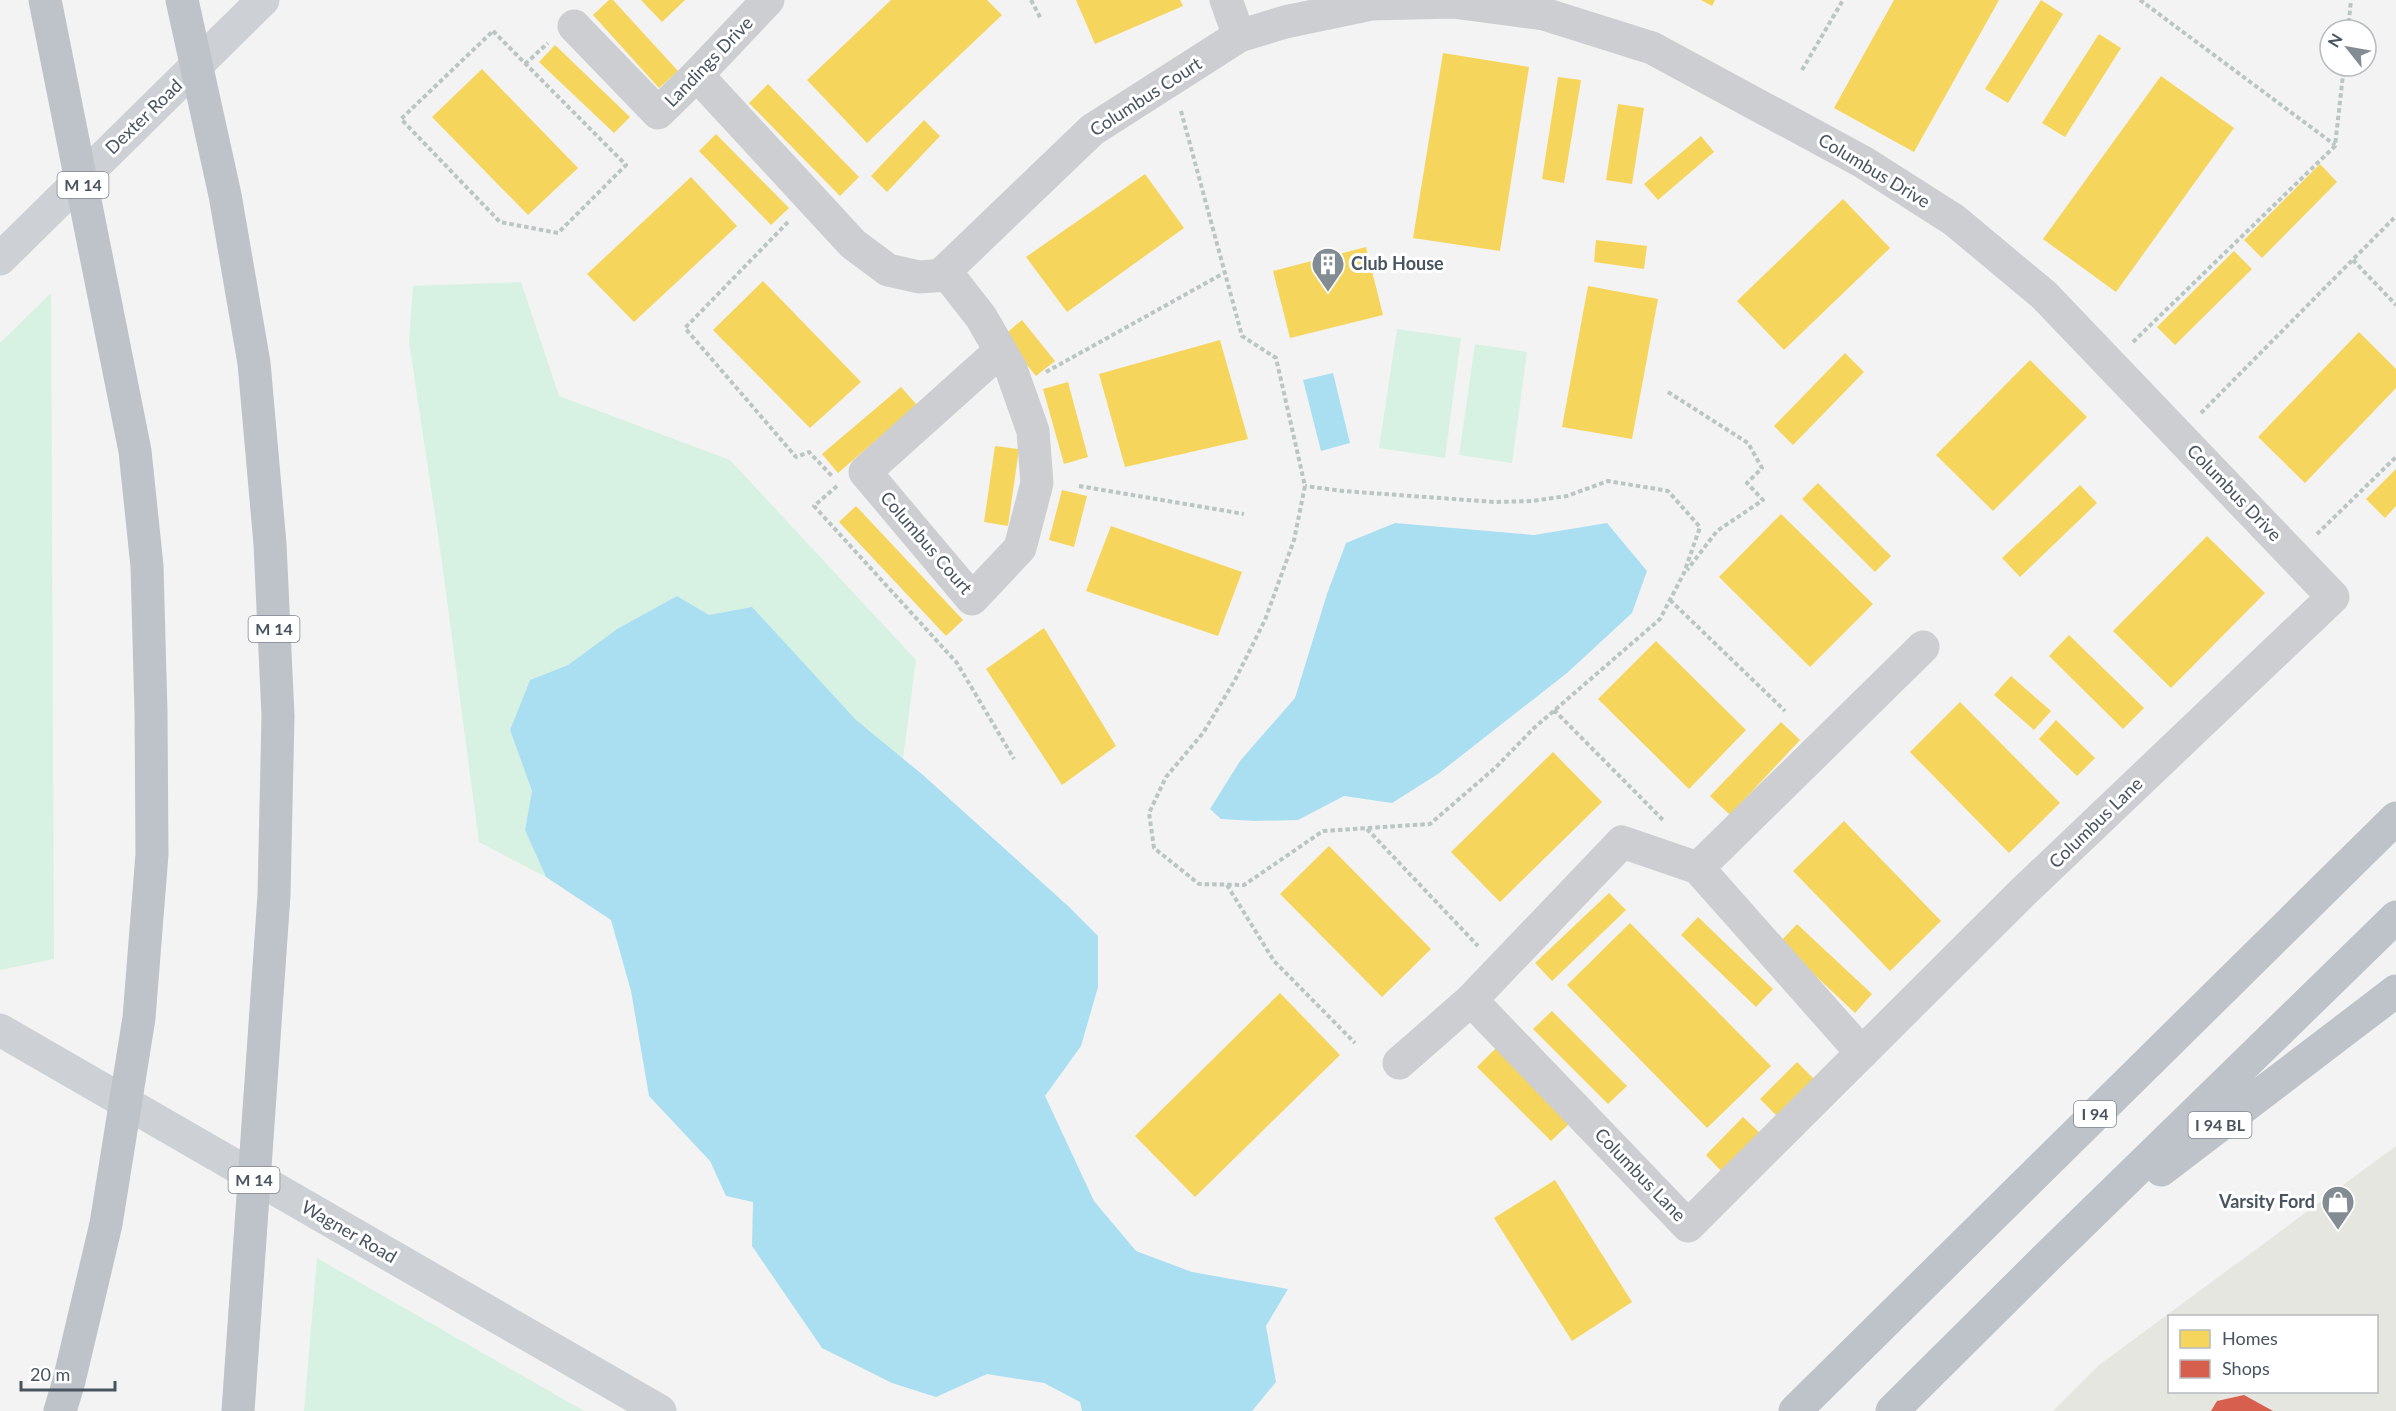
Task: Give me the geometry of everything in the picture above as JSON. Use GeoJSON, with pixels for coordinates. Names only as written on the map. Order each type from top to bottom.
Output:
{"type":"FeatureCollection","features":[{"type":"Feature","properties":{"kind":"highway","name":"M 14"},"geometry":{"type":"LineString","coordinates":[[45,0],[135,451],[147,566],[151,725],[152,854],[139,1018],[106,1224],[60,1411]]}},
{"type":"Feature","properties":{"kind":"highway","name":"M 14"},"geometry":{"type":"LineString","coordinates":[[182,0],[225,195],[254,363],[270,544],[278,705],[274,895],[238,1411]]}},
{"type":"Feature","properties":{"kind":"highway","name":"I 94"},"geometry":{"type":"LineString","coordinates":[[1795,1411],[2396,818]]}},
{"type":"Feature","properties":{"kind":"highway"},"geometry":{"type":"LineString","coordinates":[[1892,1411],[2396,917]]}},
{"type":"Feature","properties":{"kind":"highway","name":"I 94 BL"},"geometry":{"type":"LineString","coordinates":[[2045,1259],[2396,991]]}},
{"type":"Feature","properties":{"kind":"main road","name":"Dexter Road"},"geometry":{"type":"LineString","coordinates":[[4,255],[263,0]]}},
{"type":"Feature","properties":{"kind":"main road","name":"Wagner Road"},"geometry":{"type":"LineString","coordinates":[[0,1030],[660,1411]]}},
{"type":"Feature","properties":{"kind":"street","name":"Landings Drive"},"geometry":{"type":"LineString","coordinates":[[574,26],[658,113],[698,75],[768,0]]}},
{"type":"Feature","properties":{"kind":"street"},"geometry":{"type":"LineString","coordinates":[[1226,0],[1239,36]]}},
{"type":"Feature","properties":{"kind":"street","name":"Columbus Drive"},"geometry":{"type":"LineString","coordinates":[[1280,11],[1371,4],[1453,2],[1544,14],[1652,48],[1780,115],[1863,162],[1954,220],[2044,295],[2333,597]]}},
{"type":"Feature","properties":{"kind":"street","name":"Columbus Court"},"geometry":{"type":"LineString","coordinates":[[945,271],[1092,130],[1280,11]]}},
{"type":"Feature","properties":{"kind":"street","name":"Columbus Court"},"geometry":{"type":"LineString","coordinates":[[698,75],[853,244],[888,270],[919,278],[947,275],[945,271]]}},
{"type":"Feature","properties":{"kind":"street","name":"Columbus Court"},"geometry":{"type":"LineString","coordinates":[[945,271],[981,317],[1011,369],[1033,431],[1037,483],[1020,548],[972,598],[865,472],[1000,351]]}},
{"type":"Feature","properties":{"kind":"street","name":"Columbus Lane"},"geometry":{"type":"LineString","coordinates":[[1471,1000],[1688,1226],[2022,893],[2333,597]]}},
{"type":"Feature","properties":{"kind":"street"},"geometry":{"type":"LineString","coordinates":[[1698,868],[1923,647]]}},
{"type":"Feature","properties":{"kind":"street"},"geometry":{"type":"LineString","coordinates":[[1399,1063],[1471,1000],[1622,842],[1698,868],[1862,1053]]}},
{"type":"Feature","properties":{"kind":"path"},"geometry":{"type":"LineString","coordinates":[[1031,0],[1041,19]]}},
{"type":"Feature","properties":{"kind":"path"},"geometry":{"type":"LineString","coordinates":[[1802,70],[1844,0]]}},
{"type":"Feature","properties":{"kind":"path"},"geometry":{"type":"LineString","coordinates":[[2140,0],[2336,146]]}},
{"type":"Feature","properties":{"kind":"path"},"geometry":{"type":"LineString","coordinates":[[2349,18],[2351,0]]}},
{"type":"Feature","properties":{"kind":"path"},"geometry":{"type":"LineString","coordinates":[[493,31],[626,165],[558,233],[500,222],[401,119],[493,31]]}},
{"type":"Feature","properties":{"kind":"path"},"geometry":{"type":"LineString","coordinates":[[1173,78],[1242,336],[1276,358],[1305,486],[1294,540],[1265,620],[1230,689],[1203,733],[1166,777],[1149,813],[1154,848],[1199,884],[1244,885],[1323,831],[1431,824],[1495,768],[1554,710],[1660,619],[1684,573],[1701,528],[1668,491],[1608,481],[1567,496],[1532,501],[1495,502],[1305,486]]}},
{"type":"Feature","properties":{"kind":"path"},"geometry":{"type":"LineString","coordinates":[[2127,348],[2336,146],[2343,78]]}},
{"type":"Feature","properties":{"kind":"path"},"geometry":{"type":"LineString","coordinates":[[2196,418],[2394,218]]}},
{"type":"Feature","properties":{"kind":"path"},"geometry":{"type":"LineString","coordinates":[[791,219],[685,328],[796,456],[809,452],[839,484],[814,506],[957,663],[1014,759]]}},
{"type":"Feature","properties":{"kind":"path"},"geometry":{"type":"LineString","coordinates":[[2353,260],[2396,305]]}},
{"type":"Feature","properties":{"kind":"path"},"geometry":{"type":"LineString","coordinates":[[1041,374],[1224,273]]}},
{"type":"Feature","properties":{"kind":"path"},"geometry":{"type":"LineString","coordinates":[[1668,392],[1748,443],[1762,468],[1747,483],[1763,500],[1717,531],[1684,573]]}},
{"type":"Feature","properties":{"kind":"path"},"geometry":{"type":"LineString","coordinates":[[2314,537],[2396,457]]}},
{"type":"Feature","properties":{"kind":"path"},"geometry":{"type":"LineString","coordinates":[[1079,486],[1244,514]]}},
{"type":"Feature","properties":{"kind":"path"},"geometry":{"type":"LineString","coordinates":[[1670,600],[1785,711]]}},
{"type":"Feature","properties":{"kind":"path"},"geometry":{"type":"LineString","coordinates":[[1554,710],[1669,826]]}},
{"type":"Feature","properties":{"kind":"path"},"geometry":{"type":"LineString","coordinates":[[1367,829],[1482,951]]}},
{"type":"Feature","properties":{"kind":"path"},"geometry":{"type":"LineString","coordinates":[[1226,885],[1274,961],[1354,1043]]}},
{"type":"Feature","properties":{"kind":"shaded area","name":"Varsity Ford"},"geometry":{"type":"Polygon","coordinates":[[[2396,1146],[2396,1411],[2053,1411],[2099,1365],[2396,1146]]]}},
{"type":"Feature","properties":{"kind":"green space"},"geometry":{"type":"Polygon","coordinates":[[[521,282],[559,396],[730,460],[916,660],[903,759],[794,673],[677,596],[617,629],[568,665],[530,680],[510,730],[532,791],[525,830],[546,877],[479,842],[441,555],[409,342],[413,286],[521,282]]]}},
{"type":"Feature","properties":{"kind":"green space"},"geometry":{"type":"Polygon","coordinates":[[[51,293],[54,959],[0,970],[0,343],[51,293]]]}},
{"type":"Feature","properties":{"kind":"green space"},"geometry":{"type":"Polygon","coordinates":[[[1397,329],[1461,338],[1445,458],[1379,448],[1397,329]]]}},
{"type":"Feature","properties":{"kind":"green space"},"geometry":{"type":"Polygon","coordinates":[[[1475,344],[1527,352],[1512,463],[1459,455],[1475,344]]]}},
{"type":"Feature","properties":{"kind":"green space"},"geometry":{"type":"Polygon","coordinates":[[[317,1258],[584,1411],[304,1411],[317,1258]]]}},
{"type":"Feature","properties":{"kind":"water"},"geometry":{"type":"Polygon","coordinates":[[[1333,373],[1350,443],[1321,451],[1303,380],[1333,373]]]}},
{"type":"Feature","properties":{"kind":"water"},"geometry":{"type":"Polygon","coordinates":[[[1395,523],[1534,535],[1607,523],[1647,571],[1632,613],[1567,673],[1438,774],[1392,803],[1344,796],[1298,820],[1221,819],[1210,809],[1240,761],[1295,698],[1327,594],[1346,543],[1395,523]]]}},
{"type":"Feature","properties":{"kind":"water"},"geometry":{"type":"Polygon","coordinates":[[[677,596],[709,615],[752,607],[856,720],[923,775],[1098,936],[1098,987],[1081,1046],[1045,1096],[1094,1201],[1136,1251],[1192,1272],[1288,1289],[1266,1326],[1276,1382],[1252,1411],[1082,1411],[1080,1402],[1044,1383],[987,1374],[936,1397],[892,1383],[822,1348],[752,1246],[753,1202],[726,1196],[710,1161],[649,1096],[631,991],[611,920],[546,877],[525,830],[532,791],[510,730],[530,680],[568,665],[617,629],[677,596]]]}},
{"type":"Feature","properties":{"kind":"building: Homes"},"geometry":{"type":"Polygon","coordinates":[[[609,0],[613,0],[678,71],[659,88],[593,15],[609,0]]]}},
{"type":"Feature","properties":{"kind":"building: Homes"},"geometry":{"type":"Polygon","coordinates":[[[641,0],[685,0],[662,22],[641,0]]]}},
{"type":"Feature","properties":{"kind":"building: Homes"},"geometry":{"type":"Polygon","coordinates":[[[891,0],[987,0],[1002,15],[867,143],[807,80],[891,0]]]}},
{"type":"Feature","properties":{"kind":"building: Homes"},"geometry":{"type":"Polygon","coordinates":[[[1076,0],[1180,0],[1183,6],[1095,44],[1076,0]]]}},
{"type":"Feature","properties":{"kind":"building: Homes"},"geometry":{"type":"Polygon","coordinates":[[[1701,0],[1715,0],[1712,6],[1701,0]]]}},
{"type":"Feature","properties":{"kind":"building: Homes"},"geometry":{"type":"Polygon","coordinates":[[[1894,0],[1999,0],[1914,152],[1834,108],[1894,0]]]}},
{"type":"Feature","properties":{"kind":"building: Homes"},"geometry":{"type":"Polygon","coordinates":[[[2041,0],[2063,14],[2008,103],[1985,89],[2041,0]]]}},
{"type":"Feature","properties":{"kind":"building: Homes"},"geometry":{"type":"Polygon","coordinates":[[[2099,34],[2121,48],[2065,137],[2042,123],[2099,34]]]}},
{"type":"Feature","properties":{"kind":"building: Homes"},"geometry":{"type":"Polygon","coordinates":[[[555,45],[630,117],[614,133],[539,62],[555,45]]]}},
{"type":"Feature","properties":{"kind":"building: Homes"},"geometry":{"type":"Polygon","coordinates":[[[1443,53],[1529,67],[1500,251],[1413,238],[1443,53]]]}},
{"type":"Feature","properties":{"kind":"building: Homes"},"geometry":{"type":"Polygon","coordinates":[[[482,69],[578,168],[528,215],[432,117],[482,69]]]}},
{"type":"Feature","properties":{"kind":"building: Homes"},"geometry":{"type":"Polygon","coordinates":[[[2161,76],[2234,128],[2116,292],[2043,239],[2161,76]]]}},
{"type":"Feature","properties":{"kind":"building: Homes"},"geometry":{"type":"Polygon","coordinates":[[[1558,77],[1581,80],[1564,183],[1542,179],[1558,77]]]}},
{"type":"Feature","properties":{"kind":"building: Homes"},"geometry":{"type":"Polygon","coordinates":[[[768,84],[859,177],[840,196],[749,103],[768,84]]]}},
{"type":"Feature","properties":{"kind":"building: Homes"},"geometry":{"type":"Polygon","coordinates":[[[1618,104],[1644,108],[1632,184],[1606,180],[1618,104]]]}},
{"type":"Feature","properties":{"kind":"building: Homes"},"geometry":{"type":"Polygon","coordinates":[[[924,120],[940,136],[887,192],[871,176],[924,120]]]}},
{"type":"Feature","properties":{"kind":"building: Homes"},"geometry":{"type":"Polygon","coordinates":[[[716,134],[789,208],[771,225],[699,151],[716,134]]]}},
{"type":"Feature","properties":{"kind":"building: Homes"},"geometry":{"type":"Polygon","coordinates":[[[1701,136],[1714,152],[1658,200],[1644,184],[1701,136]]]}},
{"type":"Feature","properties":{"kind":"building: Homes"},"geometry":{"type":"Polygon","coordinates":[[[2320,164],[2337,182],[2262,258],[2244,240],[2320,164]]]}},
{"type":"Feature","properties":{"kind":"building: Homes"},"geometry":{"type":"Polygon","coordinates":[[[1145,174],[1184,228],[1067,312],[1026,257],[1145,174]]]}},
{"type":"Feature","properties":{"kind":"building: Homes"},"geometry":{"type":"Polygon","coordinates":[[[691,177],[737,226],[634,322],[587,274],[691,177]]]}},
{"type":"Feature","properties":{"kind":"building: Homes"},"geometry":{"type":"Polygon","coordinates":[[[1843,199],[1890,248],[1784,350],[1737,301],[1843,199]]]}},
{"type":"Feature","properties":{"kind":"building: Homes"},"geometry":{"type":"Polygon","coordinates":[[[1596,240],[1647,246],[1644,269],[1594,262],[1596,240]]]}},
{"type":"Feature","properties":{"kind":"building: Homes","name":"Club House"},"geometry":{"type":"Polygon","coordinates":[[[1366,247],[1383,315],[1290,338],[1273,271],[1366,247]]]}},
{"type":"Feature","properties":{"kind":"building: Homes"},"geometry":{"type":"Polygon","coordinates":[[[2234,251],[2252,269],[2175,345],[2157,327],[2234,251]]]}},
{"type":"Feature","properties":{"kind":"building: Homes"},"geometry":{"type":"Polygon","coordinates":[[[763,281],[861,382],[810,428],[713,330],[763,281]]]}},
{"type":"Feature","properties":{"kind":"building: Homes"},"geometry":{"type":"Polygon","coordinates":[[[1588,286],[1658,299],[1632,439],[1562,427],[1588,286]]]}},
{"type":"Feature","properties":{"kind":"building: Homes"},"geometry":{"type":"Polygon","coordinates":[[[1022,320],[1055,361],[1036,376],[1003,336],[1022,320]]]}},
{"type":"Feature","properties":{"kind":"building: Homes"},"geometry":{"type":"Polygon","coordinates":[[[2359,332],[2396,369],[2396,388],[2305,483],[2258,437],[2359,332]]]}},
{"type":"Feature","properties":{"kind":"building: Homes"},"geometry":{"type":"Polygon","coordinates":[[[1220,340],[1248,439],[1125,467],[1099,374],[1220,340]]]}},
{"type":"Feature","properties":{"kind":"building: Homes"},"geometry":{"type":"Polygon","coordinates":[[[1845,353],[1864,372],[1793,445],[1774,426],[1845,353]]]}},
{"type":"Feature","properties":{"kind":"building: Homes"},"geometry":{"type":"Polygon","coordinates":[[[2030,360],[2087,417],[1993,511],[1936,455],[2030,360]]]}},
{"type":"Feature","properties":{"kind":"building: Homes"},"geometry":{"type":"Polygon","coordinates":[[[1068,382],[1088,457],[1064,464],[1043,389],[1068,382]]]}},
{"type":"Feature","properties":{"kind":"building: Homes"},"geometry":{"type":"Polygon","coordinates":[[[901,387],[917,405],[838,473],[822,454],[901,387]]]}},
{"type":"Feature","properties":{"kind":"building: Homes"},"geometry":{"type":"Polygon","coordinates":[[[995,446],[1019,449],[1008,526],[984,522],[995,446]]]}},
{"type":"Feature","properties":{"kind":"building: Homes"},"geometry":{"type":"Polygon","coordinates":[[[2396,469],[2396,506],[2385,518],[2366,499],[2396,469]]]}},
{"type":"Feature","properties":{"kind":"building: Homes"},"geometry":{"type":"Polygon","coordinates":[[[1818,483],[1891,556],[1875,572],[1802,499],[1818,483]]]}},
{"type":"Feature","properties":{"kind":"building: Homes"},"geometry":{"type":"Polygon","coordinates":[[[2080,485],[2097,503],[2020,577],[2002,558],[2080,485]]]}},
{"type":"Feature","properties":{"kind":"building: Homes"},"geometry":{"type":"Polygon","coordinates":[[[1062,490],[1087,496],[1074,547],[1049,540],[1062,490]]]}},
{"type":"Feature","properties":{"kind":"building: Homes"},"geometry":{"type":"Polygon","coordinates":[[[856,506],[963,620],[946,636],[839,522],[856,506]]]}},
{"type":"Feature","properties":{"kind":"building: Homes"},"geometry":{"type":"Polygon","coordinates":[[[1781,514],[1873,604],[1810,667],[1719,577],[1781,514]]]}},
{"type":"Feature","properties":{"kind":"building: Homes"},"geometry":{"type":"Polygon","coordinates":[[[1111,526],[1242,572],[1218,636],[1086,591],[1111,526]]]}},
{"type":"Feature","properties":{"kind":"building: Homes"},"geometry":{"type":"Polygon","coordinates":[[[2207,536],[2265,593],[2171,688],[2113,631],[2207,536]]]}},
{"type":"Feature","properties":{"kind":"building: Homes"},"geometry":{"type":"Polygon","coordinates":[[[1044,628],[1116,746],[1062,785],[986,669],[1044,628]]]}},
{"type":"Feature","properties":{"kind":"building: Homes"},"geometry":{"type":"Polygon","coordinates":[[[2069,635],[2144,708],[2123,729],[2049,656],[2069,635]]]}},
{"type":"Feature","properties":{"kind":"building: Homes"},"geometry":{"type":"Polygon","coordinates":[[[1656,641],[1746,730],[1689,789],[1598,699],[1656,641]]]}},
{"type":"Feature","properties":{"kind":"building: Homes"},"geometry":{"type":"Polygon","coordinates":[[[2011,676],[2051,711],[2034,730],[1994,695],[2011,676]]]}},
{"type":"Feature","properties":{"kind":"building: Homes"},"geometry":{"type":"Polygon","coordinates":[[[1960,702],[2060,803],[2009,853],[1910,752],[1960,702]]]}},
{"type":"Feature","properties":{"kind":"building: Homes"},"geometry":{"type":"Polygon","coordinates":[[[2056,720],[2095,758],[2077,776],[2039,739],[2056,720]]]}},
{"type":"Feature","properties":{"kind":"building: Homes"},"geometry":{"type":"Polygon","coordinates":[[[1781,722],[1800,740],[1730,815],[1710,796],[1781,722]]]}},
{"type":"Feature","properties":{"kind":"building: Homes"},"geometry":{"type":"Polygon","coordinates":[[[1553,752],[1602,802],[1500,902],[1451,852],[1553,752]]]}},
{"type":"Feature","properties":{"kind":"building: Homes"},"geometry":{"type":"Polygon","coordinates":[[[1844,821],[1941,921],[1890,971],[1793,871],[1844,821]]]}},
{"type":"Feature","properties":{"kind":"building: Homes"},"geometry":{"type":"Polygon","coordinates":[[[1329,846],[1431,949],[1382,997],[1280,894],[1329,846]]]}},
{"type":"Feature","properties":{"kind":"building: Homes"},"geometry":{"type":"Polygon","coordinates":[[[1609,893],[1626,910],[1552,981],[1535,963],[1609,893]]]}},
{"type":"Feature","properties":{"kind":"building: Homes"},"geometry":{"type":"Polygon","coordinates":[[[1698,917],[1773,989],[1756,1007],[1681,935],[1698,917]]]}},
{"type":"Feature","properties":{"kind":"building: Homes"},"geometry":{"type":"Polygon","coordinates":[[[1630,923],[1771,1066],[1707,1128],[1567,985],[1630,923]]]}},
{"type":"Feature","properties":{"kind":"building: Homes"},"geometry":{"type":"Polygon","coordinates":[[[1797,924],[1872,994],[1855,1013],[1780,942],[1797,924]]]}},
{"type":"Feature","properties":{"kind":"building: Homes"},"geometry":{"type":"Polygon","coordinates":[[[1280,993],[1340,1055],[1195,1197],[1135,1136],[1280,993]]]}},
{"type":"Feature","properties":{"kind":"building: Homes"},"geometry":{"type":"Polygon","coordinates":[[[1552,1011],[1627,1086],[1608,1104],[1533,1029],[1552,1011]]]}},
{"type":"Feature","properties":{"kind":"building: Homes"},"geometry":{"type":"Polygon","coordinates":[[[1496,1048],[1570,1123],[1551,1141],[1477,1067],[1496,1048]]]}},
{"type":"Feature","properties":{"kind":"building: Homes"},"geometry":{"type":"Polygon","coordinates":[[[1797,1062],[1816,1081],[1779,1118],[1760,1099],[1797,1062]]]}},
{"type":"Feature","properties":{"kind":"building: Homes"},"geometry":{"type":"Polygon","coordinates":[[[1743,1117],[1761,1134],[1723,1173],[1706,1155],[1743,1117]]]}},
{"type":"Feature","properties":{"kind":"building: Homes"},"geometry":{"type":"Polygon","coordinates":[[[1555,1180],[1632,1302],[1572,1341],[1494,1218],[1555,1180]]]}},
{"type":"Feature","properties":{"kind":"building: Shops"},"geometry":{"type":"Polygon","coordinates":[[[2244,1395],[2273,1411],[2211,1411],[2217,1401],[2244,1395]]]}},
{"type":"Feature","properties":{"kind":"place","name":"Club House"},"geometry":{"type":"Point","coordinates":[1328,293]}},
{"type":"Feature","properties":{"kind":"place","name":"Varsity Ford"},"geometry":{"type":"Point","coordinates":[2338,1231]}}]}
